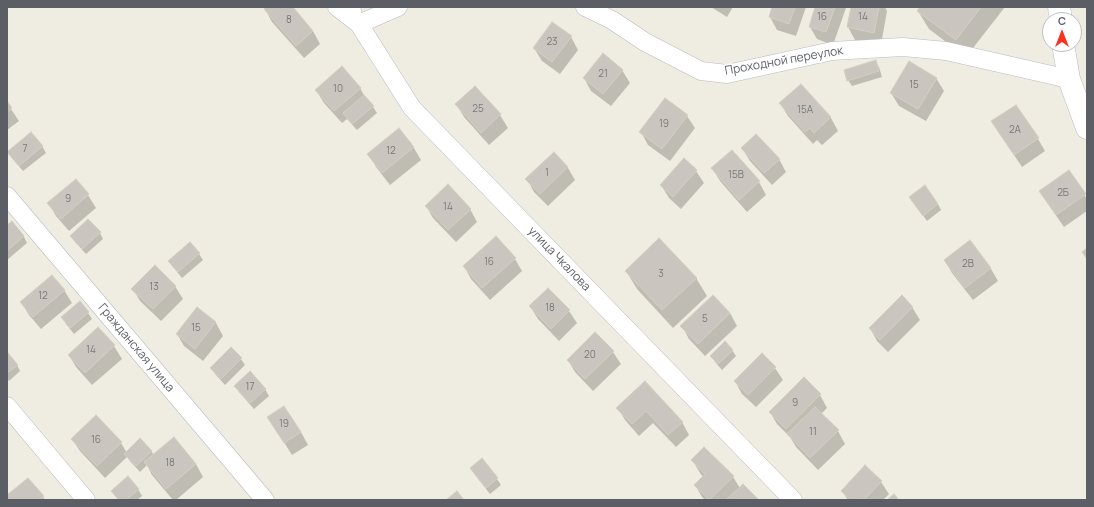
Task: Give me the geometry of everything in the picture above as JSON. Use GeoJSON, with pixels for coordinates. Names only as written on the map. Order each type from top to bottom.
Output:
{"type":"FeatureCollection","features":[{"type":"Feature","properties":{"kind":"main road"},"geometry":{"type":"LineString","coordinates":[[1064,52],[1069,79],[1087,128]]}},
{"type":"Feature","properties":{"kind":"street","name":"улица Чкалова"},"geometry":{"type":"LineString","coordinates":[[338,7],[357,16],[412,108],[793,500]]}},
{"type":"Feature","properties":{"kind":"street"},"geometry":{"type":"LineString","coordinates":[[357,16],[398,7]]}},
{"type":"Feature","properties":{"kind":"street","name":"Проходной переулок"},"geometry":{"type":"LineString","coordinates":[[585,7],[612,20],[644,42],[701,71],[727,74],[832,51],[904,47],[946,51],[1069,79]]}},
{"type":"Feature","properties":{"kind":"street","name":"Гражданская улица"},"geometry":{"type":"LineString","coordinates":[[7,196],[265,500]]}},
{"type":"Feature","properties":{"kind":"street"},"geometry":{"type":"LineString","coordinates":[[7,406],[86,500]]}},
{"type":"Feature","properties":{"kind":"building"},"geometry":{"type":"Polygon","coordinates":[[[266,7],[293,7],[313,31],[296,46],[264,9],[266,7]]]}},
{"type":"Feature","properties":{"kind":"building"},"geometry":{"type":"Polygon","coordinates":[[[772,7],[795,7],[789,24],[769,17],[772,7]]]}},
{"type":"Feature","properties":{"kind":"building"},"geometry":{"type":"Polygon","coordinates":[[[815,7],[835,7],[826,32],[809,27],[815,7]]]}},
{"type":"Feature","properties":{"kind":"building"},"geometry":{"type":"Polygon","coordinates":[[[851,7],[879,7],[874,33],[847,27],[851,7]]]}},
{"type":"Feature","properties":{"kind":"building"},"geometry":{"type":"Polygon","coordinates":[[[920,7],[981,7],[956,40],[917,11],[920,7]]]}},
{"type":"Feature","properties":{"kind":"building"},"geometry":{"type":"Polygon","coordinates":[[[552,22],[572,36],[552,62],[533,48],[552,22]]]}},
{"type":"Feature","properties":{"kind":"building"},"geometry":{"type":"Polygon","coordinates":[[[603,53],[623,70],[603,94],[583,78],[603,53]]]}},
{"type":"Feature","properties":{"kind":"building"},"geometry":{"type":"Polygon","coordinates":[[[876,60],[879,71],[847,81],[844,70],[876,60]]]}},
{"type":"Feature","properties":{"kind":"building"},"geometry":{"type":"Polygon","coordinates":[[[909,61],[937,78],[918,109],[890,93],[909,61]]]}},
{"type":"Feature","properties":{"kind":"building"},"geometry":{"type":"Polygon","coordinates":[[[342,66],[361,88],[334,111],[315,90],[342,66]]]}},
{"type":"Feature","properties":{"kind":"building"},"geometry":{"type":"Polygon","coordinates":[[[801,84],[831,117],[814,133],[810,128],[805,132],[779,103],[801,84]]]}},
{"type":"Feature","properties":{"kind":"building"},"geometry":{"type":"Polygon","coordinates":[[[475,86],[501,114],[481,133],[455,104],[475,86]]]}},
{"type":"Feature","properties":{"kind":"building"},"geometry":{"type":"Polygon","coordinates":[[[364,95],[374,106],[352,124],[343,113],[364,95]]]}},
{"type":"Feature","properties":{"kind":"building"},"geometry":{"type":"Polygon","coordinates":[[[665,98],[688,115],[662,149],[639,132],[665,98]]]}},
{"type":"Feature","properties":{"kind":"building"},"geometry":{"type":"Polygon","coordinates":[[[7,101],[12,108],[7,112],[7,101]]]}},
{"type":"Feature","properties":{"kind":"building"},"geometry":{"type":"Polygon","coordinates":[[[1016,105],[1039,138],[1014,155],[991,121],[1016,105]]]}},
{"type":"Feature","properties":{"kind":"building"},"geometry":{"type":"Polygon","coordinates":[[[399,128],[414,147],[382,173],[367,154],[399,128]]]}},
{"type":"Feature","properties":{"kind":"building"},"geometry":{"type":"Polygon","coordinates":[[[31,132],[43,146],[19,166],[7,152],[31,132]]]}},
{"type":"Feature","properties":{"kind":"building"},"geometry":{"type":"Polygon","coordinates":[[[756,134],[780,159],[764,173],[741,148],[756,134]]]}},
{"type":"Feature","properties":{"kind":"building"},"geometry":{"type":"Polygon","coordinates":[[[732,150],[760,181],[739,200],[711,168],[732,150]]]}},
{"type":"Feature","properties":{"kind":"building"},"geometry":{"type":"Polygon","coordinates":[[[554,152],[568,167],[540,194],[525,179],[554,152]]]}},
{"type":"Feature","properties":{"kind":"building"},"geometry":{"type":"Polygon","coordinates":[[[684,158],[697,170],[673,197],[660,185],[684,158]]]}},
{"type":"Feature","properties":{"kind":"building"},"geometry":{"type":"Polygon","coordinates":[[[1069,170],[1086,194],[1056,215],[1039,191],[1069,170]]]}},
{"type":"Feature","properties":{"kind":"building"},"geometry":{"type":"Polygon","coordinates":[[[76,179],[89,194],[61,219],[47,203],[76,179]]]}},
{"type":"Feature","properties":{"kind":"building"},"geometry":{"type":"Polygon","coordinates":[[[448,184],[471,209],[448,230],[425,206],[448,184]]]}},
{"type":"Feature","properties":{"kind":"building"},"geometry":{"type":"Polygon","coordinates":[[[925,185],[938,204],[923,216],[909,197],[925,185]]]}},
{"type":"Feature","properties":{"kind":"building"},"geometry":{"type":"Polygon","coordinates":[[[88,219],[101,232],[82,249],[70,236],[88,219]]]}},
{"type":"Feature","properties":{"kind":"building"},"geometry":{"type":"Polygon","coordinates":[[[12,221],[24,236],[7,251],[7,225],[12,221]]]}},
{"type":"Feature","properties":{"kind":"building"},"geometry":{"type":"Polygon","coordinates":[[[496,236],[516,258],[482,288],[463,266],[496,236]]]}},
{"type":"Feature","properties":{"kind":"building"},"geometry":{"type":"Polygon","coordinates":[[[659,238],[697,278],[662,310],[625,271],[659,238]]]}},
{"type":"Feature","properties":{"kind":"building"},"geometry":{"type":"Polygon","coordinates":[[[970,240],[991,268],[965,288],[944,260],[970,240]]]}},
{"type":"Feature","properties":{"kind":"building"},"geometry":{"type":"Polygon","coordinates":[[[190,242],[200,253],[178,272],[168,261],[190,242]]]}},
{"type":"Feature","properties":{"kind":"building"},"geometry":{"type":"Polygon","coordinates":[[[1087,248],[1087,259],[1082,252],[1087,248]]]}},
{"type":"Feature","properties":{"kind":"building"},"geometry":{"type":"Polygon","coordinates":[[[155,265],[176,286],[153,309],[131,289],[155,265]]]}},
{"type":"Feature","properties":{"kind":"building"},"geometry":{"type":"Polygon","coordinates":[[[52,275],[65,290],[33,317],[20,302],[52,275]]]}},
{"type":"Feature","properties":{"kind":"building"},"geometry":{"type":"Polygon","coordinates":[[[548,288],[570,310],[551,329],[529,306],[548,288]]]}},
{"type":"Feature","properties":{"kind":"building"},"geometry":{"type":"Polygon","coordinates":[[[713,295],[730,313],[698,344],[680,326],[713,295]]]}},
{"type":"Feature","properties":{"kind":"building"},"geometry":{"type":"Polygon","coordinates":[[[902,295],[913,307],[880,340],[869,328],[902,295]]]}},
{"type":"Feature","properties":{"kind":"building"},"geometry":{"type":"Polygon","coordinates":[[[80,301],[89,312],[70,328],[61,317],[80,301]]]}},
{"type":"Feature","properties":{"kind":"building"},"geometry":{"type":"Polygon","coordinates":[[[197,307],[216,322],[195,349],[176,334],[197,307]]]}},
{"type":"Feature","properties":{"kind":"building"},"geometry":{"type":"Polygon","coordinates":[[[98,327],[115,345],[85,373],[68,355],[98,327]]]}},
{"type":"Feature","properties":{"kind":"building"},"geometry":{"type":"Polygon","coordinates":[[[595,332],[614,351],[585,379],[567,360],[595,332]]]}},
{"type":"Feature","properties":{"kind":"building"},"geometry":{"type":"Polygon","coordinates":[[[725,341],[733,350],[718,364],[710,356],[725,341]]]}},
{"type":"Feature","properties":{"kind":"building"},"geometry":{"type":"Polygon","coordinates":[[[231,347],[242,358],[221,379],[210,368],[231,347]]]}},
{"type":"Feature","properties":{"kind":"building"},"geometry":{"type":"Polygon","coordinates":[[[8,353],[18,365],[7,373],[7,354],[8,353]]]}},
{"type":"Feature","properties":{"kind":"building"},"geometry":{"type":"Polygon","coordinates":[[[762,353],[776,367],[748,395],[734,381],[762,353]]]}},
{"type":"Feature","properties":{"kind":"building"},"geometry":{"type":"Polygon","coordinates":[[[250,371],[266,389],[250,403],[234,386],[250,371]]]}},
{"type":"Feature","properties":{"kind":"building"},"geometry":{"type":"Polygon","coordinates":[[[804,377],[821,394],[786,429],[769,412],[804,377]]]}},
{"type":"Feature","properties":{"kind":"building"},"geometry":{"type":"Polygon","coordinates":[[[645,381],[683,422],[668,435],[646,411],[632,424],[616,408],[645,381]]]}},
{"type":"Feature","properties":{"kind":"building"},"geometry":{"type":"Polygon","coordinates":[[[284,406],[301,432],[284,443],[267,417],[284,406]]]}},
{"type":"Feature","properties":{"kind":"building"},"geometry":{"type":"Polygon","coordinates":[[[815,407],[839,430],[810,458],[787,434],[815,407]]]}},
{"type":"Feature","properties":{"kind":"building"},"geometry":{"type":"Polygon","coordinates":[[[96,415],[122,442],[97,466],[71,439],[96,415]]]}},
{"type":"Feature","properties":{"kind":"building"},"geometry":{"type":"Polygon","coordinates":[[[174,437],[196,464],[166,489],[144,462],[174,437]]]}},
{"type":"Feature","properties":{"kind":"building"},"geometry":{"type":"Polygon","coordinates":[[[140,438],[152,451],[136,466],[124,454],[140,438]]]}},
{"type":"Feature","properties":{"kind":"building"},"geometry":{"type":"Polygon","coordinates":[[[704,447],[734,476],[709,500],[694,485],[705,474],[691,460],[704,447]]]}},
{"type":"Feature","properties":{"kind":"building"},"geometry":{"type":"Polygon","coordinates":[[[482,458],[498,478],[486,488],[470,468],[482,458]]]}},
{"type":"Feature","properties":{"kind":"building"},"geometry":{"type":"Polygon","coordinates":[[[865,465],[882,481],[864,500],[851,500],[841,491],[865,465]]]}},
{"type":"Feature","properties":{"kind":"building"},"geometry":{"type":"Polygon","coordinates":[[[128,476],[139,489],[126,500],[119,500],[111,491],[128,476]]]}},
{"type":"Feature","properties":{"kind":"building"},"geometry":{"type":"Polygon","coordinates":[[[28,478],[44,496],[39,500],[9,500],[7,495],[28,478]]]}},
{"type":"Feature","properties":{"kind":"building"},"geometry":{"type":"Polygon","coordinates":[[[743,484],[759,500],[726,500],[743,484]]]}},
{"type":"Feature","properties":{"kind":"building"},"geometry":{"type":"Polygon","coordinates":[[[457,491],[464,500],[446,500],[457,491]]]}},
{"type":"Feature","properties":{"kind":"building"},"geometry":{"type":"Polygon","coordinates":[[[894,494],[899,500],[887,500],[894,494]]]}}]}
